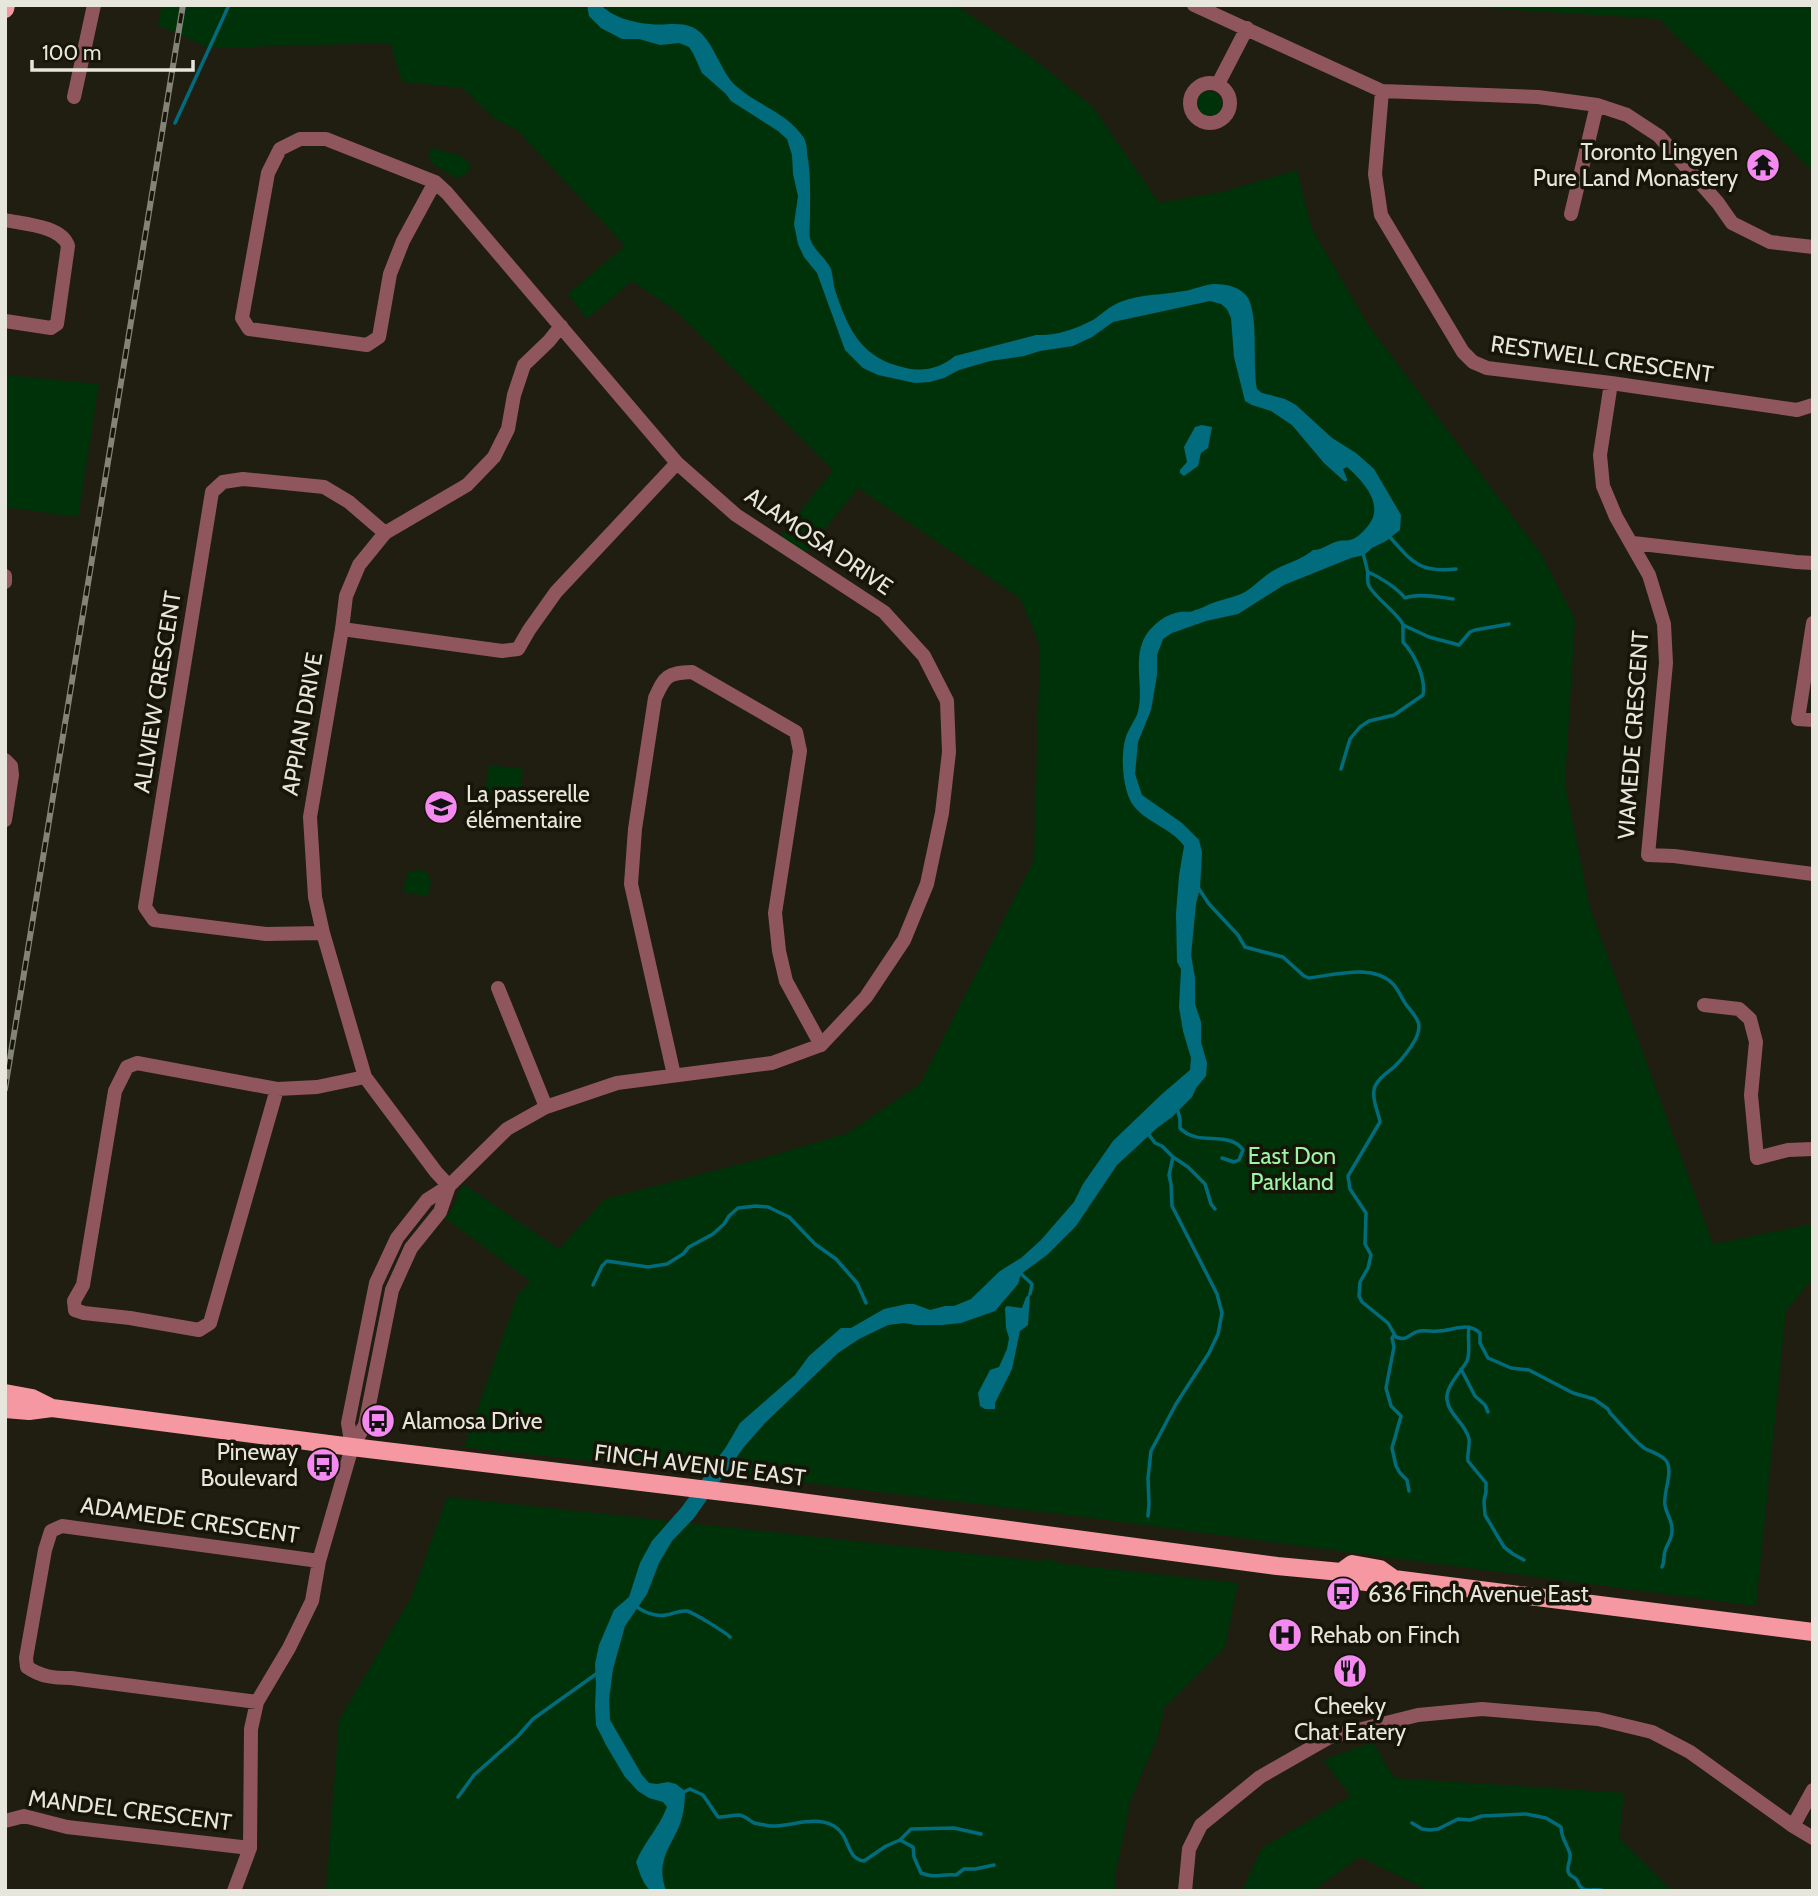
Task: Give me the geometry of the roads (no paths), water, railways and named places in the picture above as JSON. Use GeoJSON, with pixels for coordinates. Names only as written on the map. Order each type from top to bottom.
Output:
{"type":"FeatureCollection","features":[{"type":"Feature","properties":{"kind":"main road","name":"FINCH AVENUE EAST"},"geometry":{"type":"LineString","coordinates":[[5,1393],[32,1398],[52,1408]]}},
{"type":"Feature","properties":{"kind":"main road","name":"FINCH AVENUE EAST"},"geometry":{"type":"LineString","coordinates":[[5,1409],[29,1411],[52,1408],[749,1495],[1264,1564],[1341,1572],[1352,1564],[1380,1569],[1394,1579],[1813,1632]]}},
{"type":"Feature","properties":{"kind":"street"},"geometry":{"type":"LineString","coordinates":[[74,97],[94,5]]}},
{"type":"Feature","properties":{"kind":"street"},"geometry":{"type":"LineString","coordinates":[[1194,5],[1382,91],[1538,97],[1597,105],[1627,115],[1659,136],[1718,203],[1732,223],[1770,242],[1813,247]]}},
{"type":"Feature","properties":{"kind":"street"},"geometry":{"type":"LineString","coordinates":[[1218,84],[1247,28]]}},
{"type":"Feature","properties":{"kind":"street","name":"RESTWELL CRESCENT"},"geometry":{"type":"LineString","coordinates":[[1382,91],[1375,174],[1381,215],[1463,352],[1473,362],[1487,368],[1797,410],[1813,405]]}},
{"type":"Feature","properties":{"kind":"street"},"geometry":{"type":"LineString","coordinates":[[1571,214],[1597,105]]}},
{"type":"Feature","properties":{"kind":"street","name":"ALAMOSA DRIVE"},"geometry":{"type":"LineString","coordinates":[[352,1447],[365,1424],[392,1290],[411,1248],[440,1212],[449,1186],[507,1129],[546,1107],[617,1083],[772,1063],[821,1045],[866,997],[904,940],[927,884],[944,801],[949,752],[947,701],[924,656],[884,612],[736,514],[677,463],[435,182],[326,139],[300,139],[280,149],[268,173],[242,318],[249,329],[367,345],[379,337],[390,274],[403,241],[435,182]]}},
{"type":"Feature","properties":{"kind":"street"},"geometry":{"type":"LineString","coordinates":[[5,220],[56,231],[66,238],[68,246],[57,324],[51,328],[5,320]]}},
{"type":"Feature","properties":{"kind":"street","name":"APPIAN DRIVE"},"geometry":{"type":"LineString","coordinates":[[449,1186],[366,1077],[323,933],[315,897],[310,817],[346,596],[359,565],[385,533],[467,485],[494,457],[508,429],[514,395],[524,365],[561,326]]}},
{"type":"Feature","properties":{"kind":"street","name":"VIAMEDE CRESCENT"},"geometry":{"type":"LineString","coordinates":[[1611,383],[1600,456],[1601,472],[1608,500],[1633,543],[1655,591],[1664,624],[1666,644],[1648,855],[1813,874]]}},
{"type":"Feature","properties":{"kind":"street"},"geometry":{"type":"LineString","coordinates":[[342,629],[502,651],[517,649],[556,593],[677,463]]}},
{"type":"Feature","properties":{"kind":"street","name":"ALLVIEW CRESCENT"},"geometry":{"type":"LineString","coordinates":[[323,933],[266,934],[154,920],[145,907],[212,492],[223,481],[243,479],[324,487],[349,502],[385,533]]}},
{"type":"Feature","properties":{"kind":"street"},"geometry":{"type":"LineString","coordinates":[[1633,543],[1813,563]]}},
{"type":"Feature","properties":{"kind":"street"},"geometry":{"type":"LineString","coordinates":[[5,576],[5,582]]}},
{"type":"Feature","properties":{"kind":"street"},"geometry":{"type":"LineString","coordinates":[[1813,623],[1798,719],[1813,720]]}},
{"type":"Feature","properties":{"kind":"street"},"geometry":{"type":"LineString","coordinates":[[674,1075],[631,884],[635,829],[655,698],[663,682],[674,673],[692,673],[796,732],[800,751],[775,913],[779,951],[786,981],[821,1045]]}},
{"type":"Feature","properties":{"kind":"street"},"geometry":{"type":"LineString","coordinates":[[5,760],[11,766],[12,775],[5,820]]}},
{"type":"Feature","properties":{"kind":"street"},"geometry":{"type":"LineString","coordinates":[[498,988],[546,1107]]}},
{"type":"Feature","properties":{"kind":"street"},"geometry":{"type":"LineString","coordinates":[[1704,1005],[1739,1009],[1750,1019],[1756,1042],[1751,1096],[1757,1158],[1788,1150],[1813,1149]]}},
{"type":"Feature","properties":{"kind":"street"},"geometry":{"type":"LineString","coordinates":[[277,1089],[210,1323],[198,1330],[75,1310],[74,1301],[83,1285],[115,1091],[127,1067],[137,1063],[277,1089],[317,1087],[366,1077]]}},
{"type":"Feature","properties":{"kind":"street"},"geometry":{"type":"LineString","coordinates":[[234,1891],[250,1848],[251,1729],[257,1702],[289,1648],[312,1601],[319,1561],[352,1447]]}},
{"type":"Feature","properties":{"kind":"street","name":"ADAMEDE CRESCENT"},"geometry":{"type":"LineString","coordinates":[[257,1702],[71,1678],[51,1678],[37,1674],[27,1667],[26,1658],[45,1550],[51,1531],[62,1526],[319,1561]]}},
{"type":"Feature","properties":{"kind":"street"},"geometry":{"type":"LineString","coordinates":[[1185,1891],[1189,1849],[1201,1825],[1260,1777],[1330,1737],[1418,1715],[1482,1709],[1598,1719],[1652,1732],[1690,1752],[1813,1838]]}},
{"type":"Feature","properties":{"kind":"street"},"geometry":{"type":"LineString","coordinates":[[1793,1826],[1813,1790]]}},
{"type":"Feature","properties":{"kind":"street","name":"MANDEL CRESCENT"},"geometry":{"type":"LineString","coordinates":[[5,1821],[24,1816],[67,1826],[250,1848]]}},
{"type":"Feature","properties":{"kind":"water"},"geometry":{"type":"Polygon","coordinates":[[[587,5],[601,5],[617,16],[637,22],[692,27],[711,46],[736,86],[797,129],[804,138],[808,161],[810,238],[831,269],[845,318],[859,341],[878,358],[906,368],[932,368],[955,356],[1036,335],[1073,329],[1128,299],[1211,284],[1233,287],[1245,294],[1251,307],[1257,389],[1296,405],[1332,438],[1356,453],[1374,469],[1401,515],[1400,530],[1364,555],[1284,585],[1238,614],[1206,621],[1172,633],[1163,639],[1157,655],[1157,675],[1151,710],[1138,742],[1135,774],[1142,795],[1182,823],[1199,840],[1202,852],[1191,955],[1195,978],[1195,1004],[1201,1022],[1201,1042],[1207,1063],[1206,1076],[1192,1097],[1117,1165],[1076,1226],[1047,1255],[1021,1274],[1018,1284],[995,1311],[961,1323],[888,1325],[838,1353],[765,1423],[743,1448],[694,1518],[672,1541],[659,1563],[647,1594],[625,1626],[613,1669],[609,1700],[610,1720],[649,1783],[668,1782],[685,1791],[681,1822],[666,1853],[663,1866],[666,1891],[651,1891],[643,1881],[636,1862],[667,1807],[663,1802],[638,1791],[625,1777],[596,1725],[595,1664],[599,1645],[614,1610],[629,1597],[640,1563],[652,1541],[681,1508],[726,1447],[740,1423],[795,1375],[809,1356],[841,1328],[851,1328],[884,1309],[914,1304],[930,1310],[954,1306],[971,1299],[1000,1271],[1021,1258],[1041,1240],[1074,1202],[1083,1184],[1113,1141],[1190,1070],[1191,1058],[1179,1007],[1181,969],[1177,962],[1176,913],[1184,846],[1172,834],[1136,809],[1128,795],[1124,777],[1125,741],[1139,706],[1140,650],[1153,626],[1163,618],[1193,611],[1241,594],[1271,572],[1313,550],[1355,538],[1372,519],[1374,503],[1366,487],[1347,467],[1343,469],[1347,479],[1344,481],[1324,463],[1292,425],[1271,411],[1245,401],[1234,357],[1231,318],[1221,304],[1210,301],[1113,322],[1073,346],[990,361],[930,382],[915,383],[878,375],[863,368],[845,350],[817,273],[804,257],[798,244],[794,224],[798,196],[787,139],[731,101],[702,73],[689,47],[679,43],[660,45],[639,39],[622,39],[601,28],[589,16],[587,5]]]}},
{"type":"Feature","properties":{"kind":"water"},"geometry":{"type":"Polygon","coordinates":[[[1195,427],[1212,427],[1208,448],[1201,453],[1198,466],[1184,476],[1180,470],[1187,462],[1184,447],[1195,427]]]}},
{"type":"Feature","properties":{"kind":"water"},"geometry":{"type":"Polygon","coordinates":[[[1030,1294],[1028,1325],[1020,1331],[1012,1369],[995,1403],[995,1409],[985,1409],[980,1406],[978,1393],[990,1370],[999,1367],[1007,1349],[1009,1338],[1005,1308],[1022,1308],[1030,1294]]]}},
{"type":"Feature","properties":{"kind":"waterway"},"geometry":{"type":"LineString","coordinates":[[175,123],[229,5]]}},
{"type":"Feature","properties":{"kind":"waterway"},"geometry":{"type":"LineString","coordinates":[[1389,536],[1417,564],[1433,569],[1456,569]]}},
{"type":"Feature","properties":{"kind":"waterway"},"geometry":{"type":"LineString","coordinates":[[1363,553],[1369,586],[1403,625],[1429,637],[1459,645],[1470,632],[1509,624]]}},
{"type":"Feature","properties":{"kind":"waterway"},"geometry":{"type":"LineString","coordinates":[[1368,572],[1398,590],[1405,598],[1435,596],[1453,599]]}},
{"type":"Feature","properties":{"kind":"waterway"},"geometry":{"type":"LineString","coordinates":[[1341,769],[1350,739],[1360,727],[1369,721],[1394,715],[1423,695],[1419,667],[1403,642],[1403,625]]}},
{"type":"Feature","properties":{"kind":"waterway"},"geometry":{"type":"LineString","coordinates":[[1197,886],[1245,947],[1283,957],[1309,978],[1364,972],[1385,978],[1397,989],[1417,1019],[1419,1030],[1406,1054],[1375,1086],[1374,1098],[1380,1122],[1348,1176],[1350,1189],[1366,1213],[1365,1244],[1371,1255],[1368,1268],[1360,1282],[1359,1296],[1362,1302],[1388,1323],[1396,1337],[1405,1338],[1421,1331],[1465,1327],[1475,1329],[1480,1333],[1480,1343],[1488,1358],[1511,1368],[1529,1370],[1573,1393],[1594,1399],[1608,1409],[1644,1448],[1660,1456],[1669,1467],[1665,1505],[1672,1531],[1662,1567]]}},
{"type":"Feature","properties":{"kind":"waterway"},"geometry":{"type":"LineString","coordinates":[[1177,1108],[1180,1128],[1187,1134],[1230,1141],[1243,1150],[1239,1160],[1234,1162],[1222,1158]]}},
{"type":"Feature","properties":{"kind":"waterway"},"geometry":{"type":"LineString","coordinates":[[1147,1132],[1155,1143],[1188,1167],[1205,1184],[1215,1209]]}},
{"type":"Feature","properties":{"kind":"waterway"},"geometry":{"type":"LineString","coordinates":[[1148,1516],[1151,1451],[1176,1404],[1209,1353],[1218,1334],[1222,1313],[1217,1294],[1172,1206],[1169,1175],[1173,1157]]}},
{"type":"Feature","properties":{"kind":"waterway"},"geometry":{"type":"LineString","coordinates":[[593,1285],[607,1261],[648,1267],[667,1264],[689,1247],[713,1234],[738,1208],[756,1206],[768,1207],[789,1217],[815,1244],[836,1259],[857,1283],[866,1303]]}},
{"type":"Feature","properties":{"kind":"waterway"},"geometry":{"type":"LineString","coordinates":[[1018,1271],[1032,1284],[1030,1294]]}},
{"type":"Feature","properties":{"kind":"waterway"},"geometry":{"type":"LineString","coordinates":[[1469,1327],[1467,1361],[1451,1385],[1447,1395],[1448,1405],[1467,1434],[1468,1461],[1486,1483],[1485,1515],[1504,1547],[1524,1560]]}},
{"type":"Feature","properties":{"kind":"waterway"},"geometry":{"type":"LineString","coordinates":[[1394,1335],[1386,1388],[1391,1406],[1401,1416],[1392,1448],[1396,1466],[1407,1480],[1409,1491]]}},
{"type":"Feature","properties":{"kind":"waterway"},"geometry":{"type":"LineString","coordinates":[[1461,1369],[1475,1396],[1488,1412]]}},
{"type":"Feature","properties":{"kind":"waterway"},"geometry":{"type":"LineString","coordinates":[[635,1605],[645,1612],[658,1615],[687,1611],[730,1637]]}},
{"type":"Feature","properties":{"kind":"waterway"},"geometry":{"type":"LineString","coordinates":[[458,1797],[474,1775],[533,1719],[599,1672]]}},
{"type":"Feature","properties":{"kind":"waterway"},"geometry":{"type":"LineString","coordinates":[[682,1793],[690,1789],[703,1795],[718,1817],[739,1815],[754,1823],[770,1826],[810,1821],[826,1823],[839,1830],[854,1856],[864,1861],[900,1840],[911,1829],[954,1828],[981,1834]]}},
{"type":"Feature","properties":{"kind":"waterway"},"geometry":{"type":"LineString","coordinates":[[1412,1823],[1430,1830],[1458,1819],[1470,1820],[1482,1816],[1526,1814],[1546,1818],[1561,1827],[1570,1854],[1569,1874],[1584,1889],[1604,1891]]}},
{"type":"Feature","properties":{"kind":"waterway"},"geometry":{"type":"LineString","coordinates":[[900,1840],[913,1847],[921,1873],[926,1875],[956,1875],[964,1869],[994,1865]]}},
{"type":"Feature","properties":{"kind":"railway"},"geometry":{"type":"LineString","coordinates":[[5,1089],[183,5]]}},
{"type":"Feature","properties":{"kind":"place","name":"Toronto Lingyen Pure Land Monastery"},"geometry":{"type":"Point","coordinates":[1763,165]}},
{"type":"Feature","properties":{"kind":"place","name":"La passerelle élémentaire"},"geometry":{"type":"Point","coordinates":[441,807]}},
{"type":"Feature","properties":{"kind":"place","name":"Alamosa Drive"},"geometry":{"type":"Point","coordinates":[378,1421]}},
{"type":"Feature","properties":{"kind":"place","name":"Pineway Boulevard"},"geometry":{"type":"Point","coordinates":[323,1465]}},
{"type":"Feature","properties":{"kind":"place","name":"636 Finch Avenue East"},"geometry":{"type":"Point","coordinates":[1343,1594]}},
{"type":"Feature","properties":{"kind":"place","name":"Rehab on Finch"},"geometry":{"type":"Point","coordinates":[1285,1635]}},
{"type":"Feature","properties":{"kind":"place","name":"Cheeky Chat Eatery"},"geometry":{"type":"Point","coordinates":[1350,1671]}},
{"type":"Feature","properties":{"kind":"park label","name":"East Don Parkland"},"geometry":{"type":"Point","coordinates":[1292,1169]}}]}
